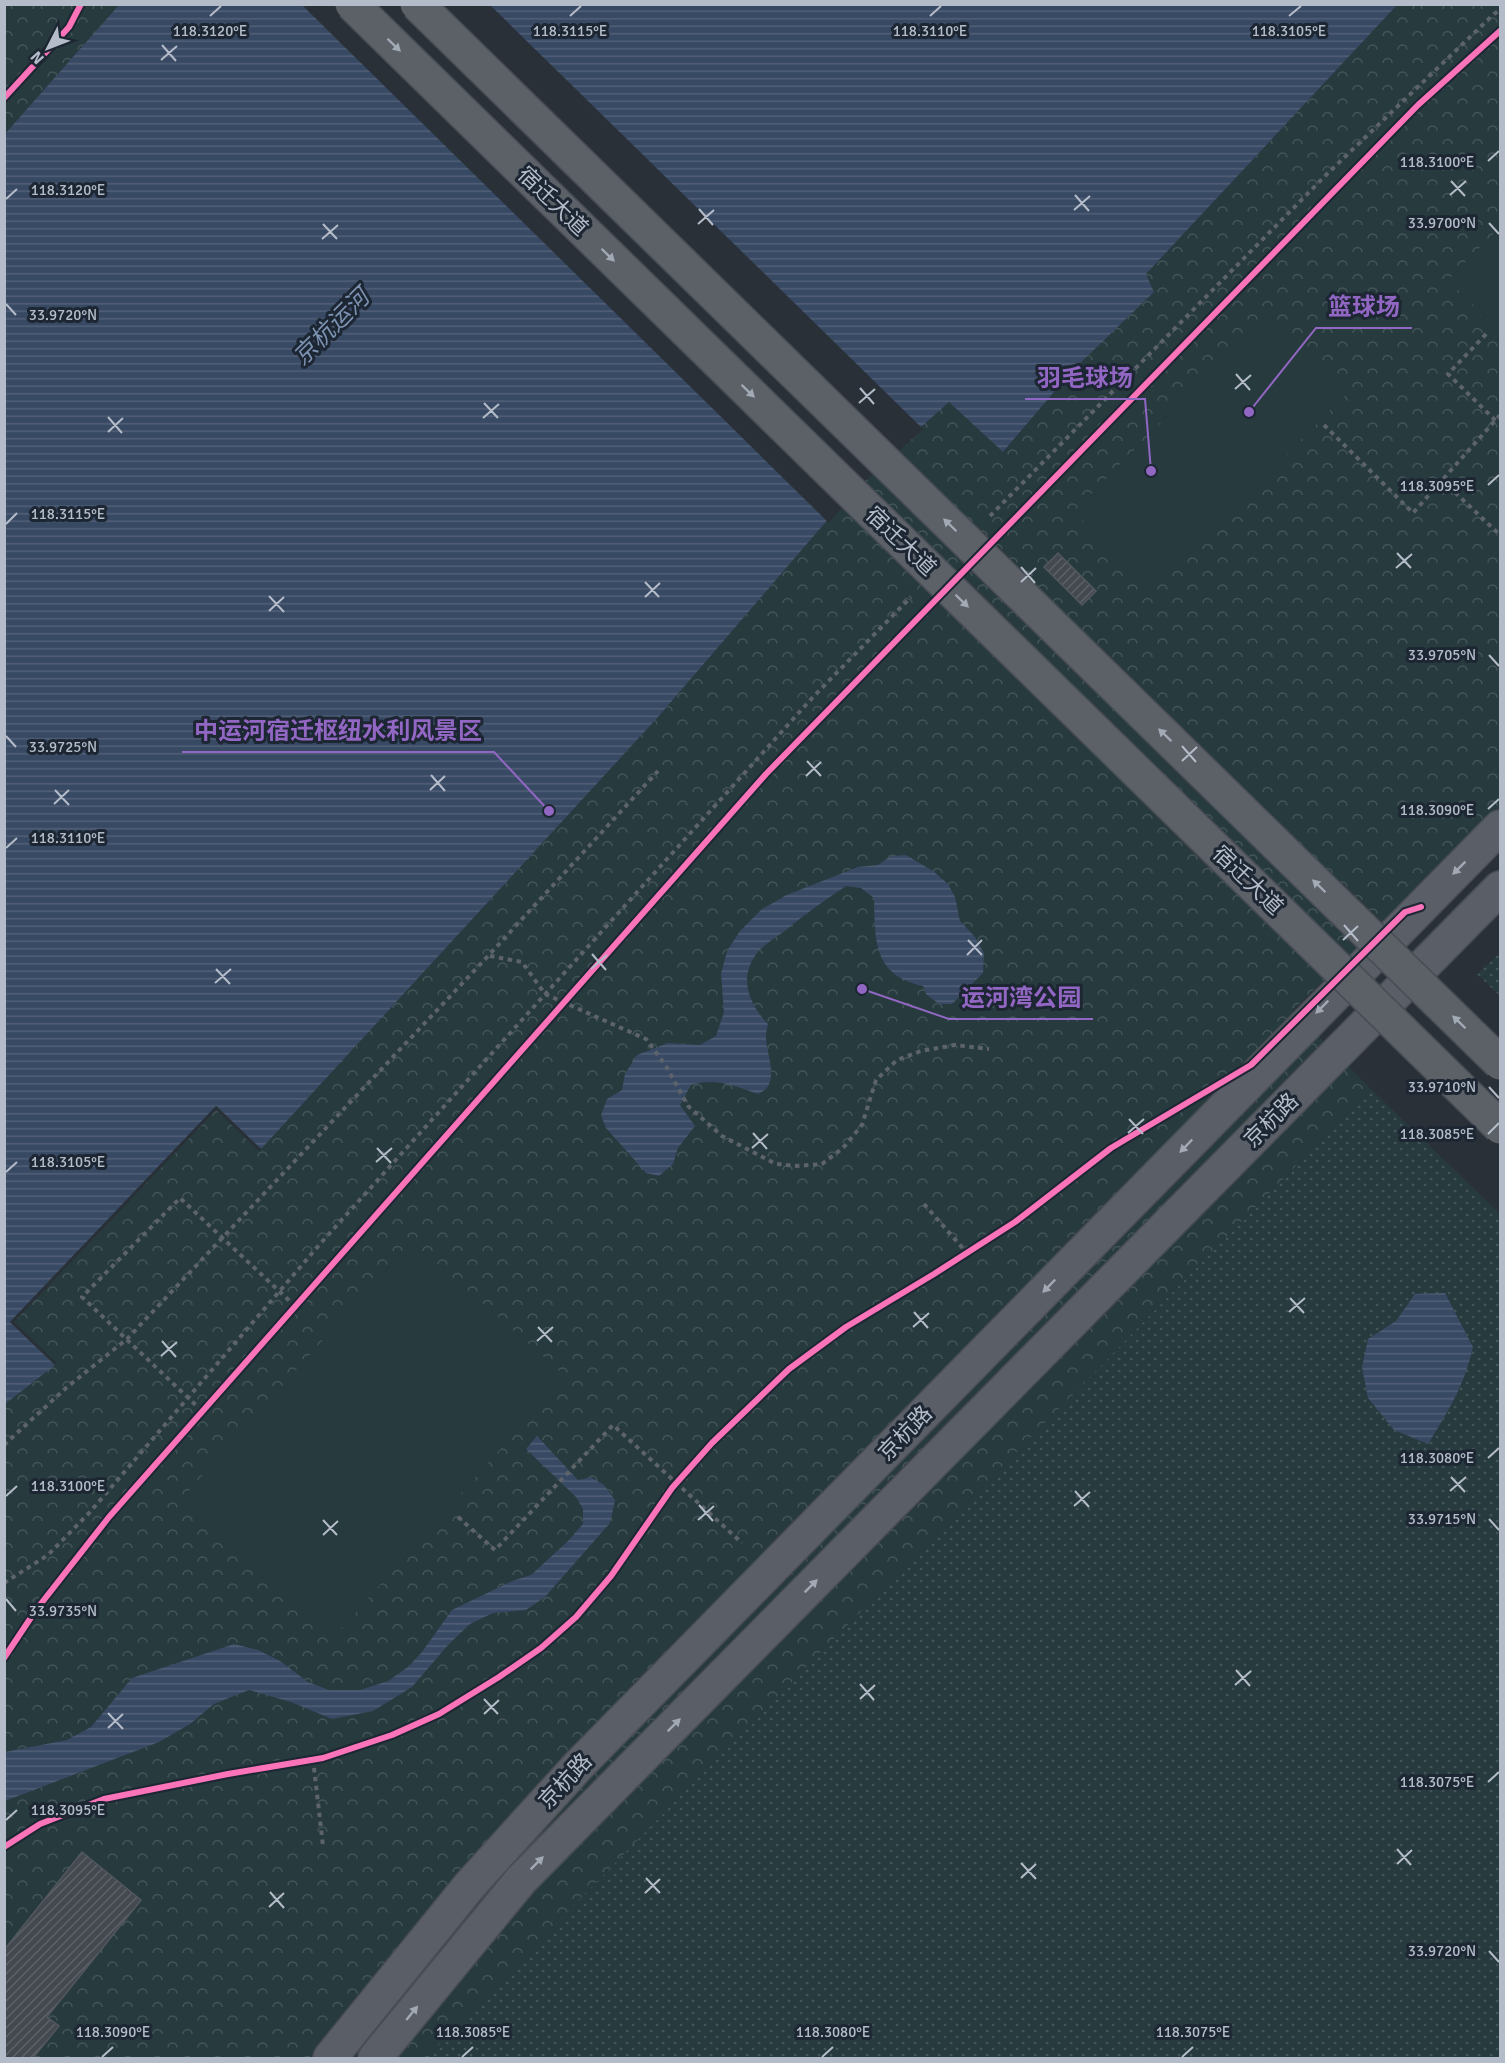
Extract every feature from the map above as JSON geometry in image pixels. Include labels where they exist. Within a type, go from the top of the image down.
[{"type":"main road","name":"宿迁大道","points":[[352,4],[1500,1127]]},
{"type":"main road","name":"宿迁大道","points":[[417,4],[1500,1063]]},
{"type":"street","name":"京杭路","points":[[330,2058],[470,1885],[578,1766],[1500,827]]},
{"type":"street","name":"京杭路","points":[[375,2058],[521,1880],[1500,888]]},
{"type":"path","points":[[987,520],[1327,174],[1500,9]]},
{"type":"path","points":[[1486,334],[1448,374],[1496,421]]},
{"type":"path","points":[[1324,425],[1413,513],[1500,415]]},
{"type":"path","points":[[1442,480],[1500,535]]},
{"type":"path","points":[[4,1583],[48,1555],[82,1521],[320,1244],[813,697],[912,596]]},
{"type":"path","points":[[4,1445],[66,1388],[127,1339],[489,955],[658,771]]},
{"type":"path","points":[[489,955],[522,962],[545,994],[646,1039],[666,1066],[688,1106],[722,1136],[776,1164],[797,1166],[822,1164],[843,1148],[862,1125],[876,1080],[897,1060],[921,1051],[955,1045],[989,1049]]},
{"type":"path","points":[[556,1011],[572,994]]},
{"type":"path","points":[[202,1411],[82,1297],[180,1198],[295,1306]]},
{"type":"path","points":[[924,1204],[967,1253]]},
{"type":"path","points":[[958,1258],[976,1247]]},
{"type":"path","points":[[288,1315],[303,1298]]},
{"type":"path","points":[[195,1420],[210,1402]]},
{"type":"path","points":[[458,1516],[495,1550],[613,1425],[675,1486],[742,1543]]},
{"type":"path","points":[[675,1486],[684,1475]]},
{"type":"path","points":[[303,1761],[323,1758]]},
{"type":"path","points":[[313,1759],[323,1846]]},
{"type":"green space","points":[[5,5],[269,5],[861,481],[949,402],[1004,452],[1071,372],[1154,292],[1146,274],[1397,5],[1500,5],[1500,807],[1293,1010],[1371,1089],[447,2035],[428,2058],[5,2058]]},
{"type":"green space","points":[[1500,227],[1500,331],[1448,280]]},
{"type":"green space","points":[[1268,313],[1348,392],[1153,590],[1074,512]]},
{"type":"green space","points":[[1500,953],[1500,996],[1477,974]]},
{"type":"green space","points":[[1371,1089],[1500,1214],[1500,2058],[427,2058],[447,2035]]},
{"type":"green space","points":[[411,1241],[565,1376],[333,1638],[180,1501]]},
{"type":"water","name":"京杭运河","points":[[119,5],[1397,5],[1146,274],[1154,292],[1071,372],[1003,452],[949,402],[861,481],[658,717],[261,1149],[216,1106],[10,1322],[55,1365],[5,1404],[4,135]]},
{"type":"water","points":[[906,855],[933,871],[948,884],[955,897],[960,921],[975,937],[984,953],[983,973],[952,1004],[939,1004],[926,994],[923,986],[894,974],[886,965],[877,942],[874,898],[861,888],[846,886],[767,944],[751,962],[747,981],[748,990],[756,1008],[768,1024],[766,1038],[771,1077],[765,1090],[758,1094],[717,1082],[691,1085],[680,1105],[695,1126],[678,1148],[673,1164],[659,1176],[646,1173],[606,1128],[601,1115],[607,1099],[622,1090],[625,1074],[637,1055],[668,1043],[700,1045],[716,1036],[724,1012],[721,974],[727,951],[740,931],[762,909],[789,894],[858,867],[878,865],[891,856]]},
{"type":"water","points":[[1445,1293],[1473,1347],[1460,1386],[1428,1444],[1394,1430],[1368,1398],[1362,1367],[1368,1339],[1396,1321],[1415,1294]]},
{"type":"water","points":[[537,1436],[578,1480],[591,1477],[604,1485],[615,1500],[610,1523],[545,1597],[526,1610],[493,1613],[470,1624],[448,1645],[412,1687],[373,1711],[332,1719],[291,1702],[249,1690],[214,1704],[190,1724],[159,1742],[5,1801],[5,1752],[67,1740],[91,1727],[132,1678],[234,1644],[258,1650],[280,1661],[308,1682],[329,1690],[360,1690],[388,1681],[408,1667],[422,1652],[452,1610],[512,1581],[531,1575],[583,1524],[583,1509],[576,1497],[526,1449]]},
{"type":"pier","points":[[302,5],[490,5],[923,429],[863,483],[829,523]]},
{"type":"pier","points":[[216,1106],[261,1149],[259,1151],[216,1110],[14,1322],[57,1363],[55,1365],[10,1322]]},
{"type":"building","points":[[1058,553],[1096,591],[1082,605],[1044,567]]},
{"type":"building","points":[[82,1852],[141,1900],[47,2017],[59,2026],[33,2058],[4,2058],[4,1950]]},
{"type":"cycle path","points":[[4,98],[69,27],[81,4]]},
{"type":"cycle path","points":[[4,1658],[36,1610],[109,1517],[766,774],[1418,105],[1500,31]]},
{"type":"cycle path","points":[[4,1847],[40,1824],[104,1799],[323,1758],[392,1735],[439,1714],[499,1677],[541,1648],[576,1617],[611,1576],[672,1488],[712,1443],[789,1369],[846,1327],[1015,1222],[1111,1148],[1251,1065],[1405,912],[1421,907]]},
{"type":"place","name":"篮球场","points":[[1249,412]]},
{"type":"place","name":"羽毛球场","points":[[1151,471]]},
{"type":"place","name":"中运河宿迁枢纽水利风景区","points":[[549,811]]},
{"type":"place","name":"运河湾公园","points":[[862,989]]}]
